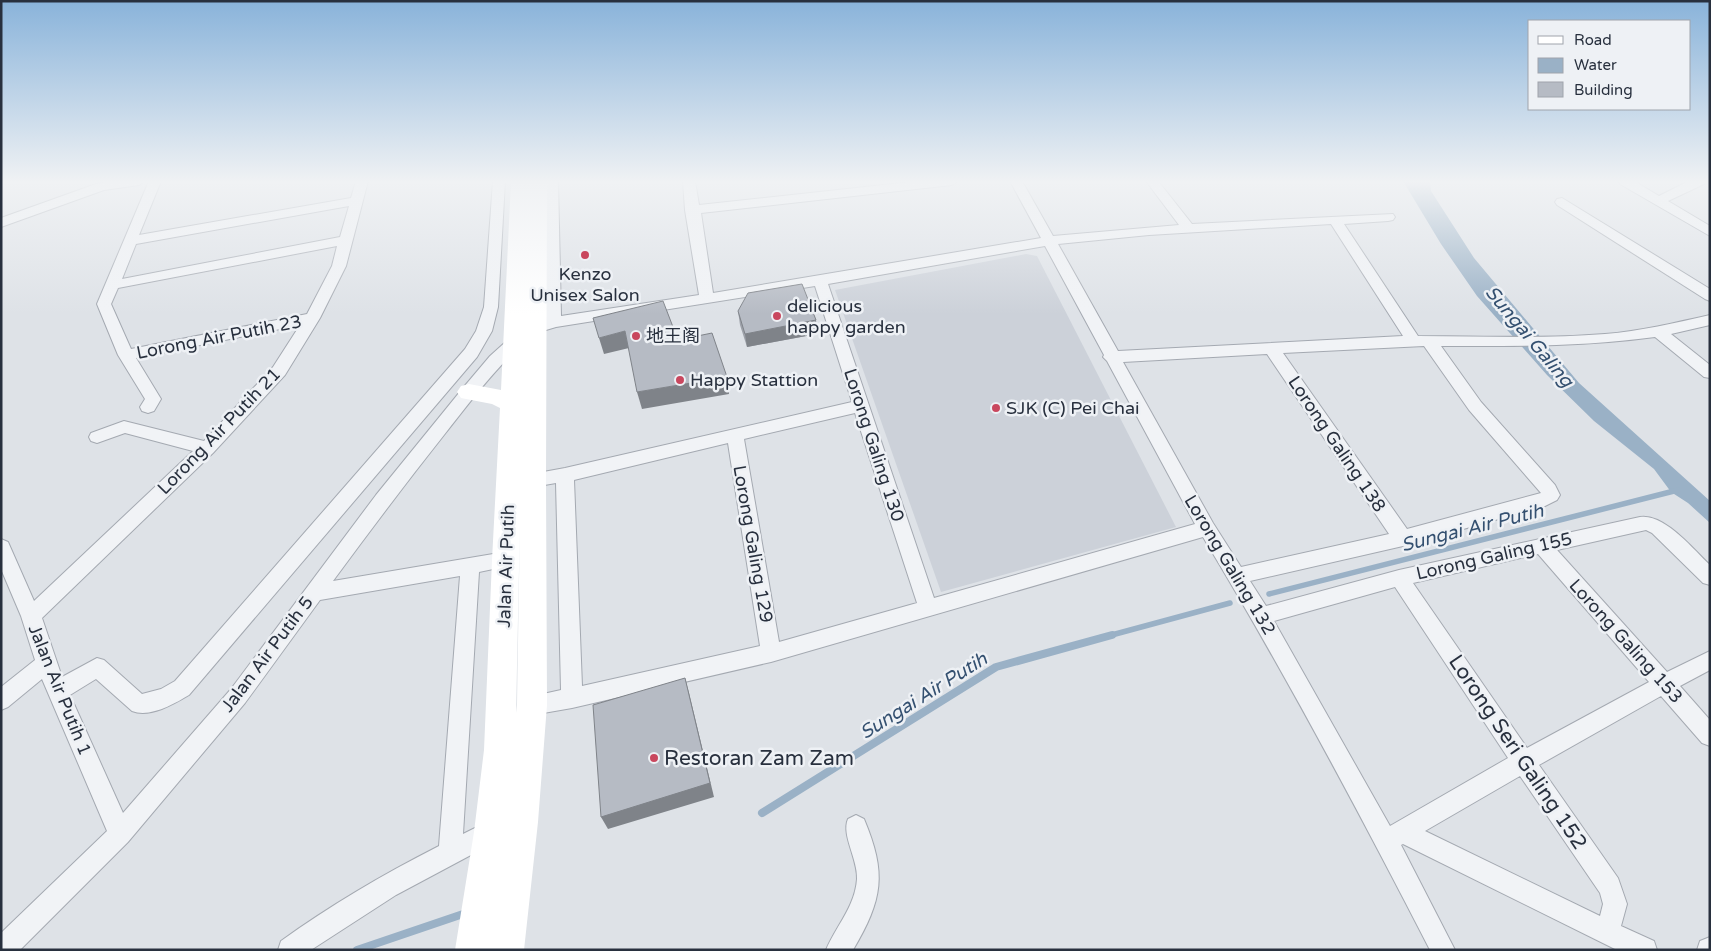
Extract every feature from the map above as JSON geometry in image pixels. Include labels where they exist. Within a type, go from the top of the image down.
[{"type":"street","points":[[137,225],[104,304],[126,355],[153,399],[148,407]]},
{"type":"street","points":[[130,241],[218,225]]},
{"type":"street","name":"Lorong Air Putih 21","points":[[31,616],[207,448],[279,371],[332,284],[350,225]]},
{"type":"street","points":[[58,691],[97,666],[138,704],[165,698],[182,688],[471,353],[484,331],[491,307],[497,225]]},
{"type":"street","points":[[497,229],[513,225]]},
{"type":"street","name":"Jalan Air Putih","points":[[472,950],[491,832],[500,750],[505,560],[512,404],[535,330],[519,225]]},
{"type":"street","name":"Jalan Air Putih","points":[[506,950],[522,822],[532,705],[537,225]]},
{"type":"street","points":[[547,225],[535,330],[707,298],[820,281],[1049,241],[1116,233],[1243,225]]},
{"type":"street","points":[[695,225],[707,298]]},
{"type":"street","name":"Lorong Galing 132","points":[[1040,225],[1207,528],[1394,836],[1442,950]]},
{"type":"street","points":[[1237,576],[1402,539],[1483,518],[1546,499],[1551,495],[1549,490],[1475,406],[1421,340],[1339,225]]},
{"type":"street","points":[[1599,225],[1710,296]]},
{"type":"street","points":[[1699,225],[1710,232]]},
{"type":"street","points":[[112,285],[347,240]]},
{"type":"street","name":"Lorong Galing 130","points":[[820,281],[928,608]]},
{"type":"street","name":"Lorong Air Putih 23","points":[[126,355],[312,318]]},
{"type":"street","points":[[1112,357],[1421,340],[1495,339],[1562,341],[1605,339],[1658,332],[1710,320]]},
{"type":"street","name":"Jalan Air Putih 5","points":[[2,950],[120,834],[238,696],[382,500],[469,392],[496,360],[535,330]]},
{"type":"street","points":[[1658,332],[1710,373]]},
{"type":"street","name":"Lorong Galing 138","points":[[1272,349],[1402,539]]},
{"type":"street","points":[[469,392],[497,397],[512,404]]},
{"type":"street","points":[[533,480],[565,475],[861,406]]},
{"type":"street","points":[[98,437],[124,427],[207,448]]},
{"type":"street","name":"Lorong Galing 129","points":[[735,435],[771,653]]},
{"type":"street","points":[[565,475],[572,698]]},
{"type":"street","points":[[350,493],[382,500]]},
{"type":"street","name":"Lorong Galing 155","points":[[1261,616],[1399,578],[1647,524],[1658,528],[1710,577]]},
{"type":"street","points":[[532,705],[572,698],[771,653],[1207,528]]},
{"type":"street","name":"Lorong Galing 153","points":[[1542,546],[1710,736]]},
{"type":"street","name":"Jalan Air Putih 1","points":[[1,547],[31,616],[46,663],[120,834]]},
{"type":"street","points":[[313,593],[505,560]]},
{"type":"street","points":[[450,853],[470,566]]},
{"type":"street","name":"Lorong Seri Galing 152","points":[[1399,578],[1610,886],[1616,902],[1615,912],[1605,930]]},
{"type":"street","points":[[1394,836],[1523,761],[1664,683],[1710,660]]},
{"type":"street","points":[[1,700],[46,663]]},
{"type":"street","points":[[838,950],[850,931],[867,893],[868,869],[856,827]]},
{"type":"street","points":[[290,950],[326,923],[491,832]]},
{"type":"street","points":[[1394,836],[1500,881],[1645,950]]},
{"type":"shaded area","name":"SJK (C) Pei Chai","points":[[1026,254],[1037,256],[1176,527],[941,592],[835,290]]},
{"type":"water","name":"Sungai Galing","points":[[1430,225],[1453,225],[1474,258],[1579,383],[1710,501],[1710,523],[1688,503],[1671,492],[1654,469],[1594,421],[1547,375],[1477,296]]},
{"type":"building","name":"delicious happy garden","points":[[802,284],[816,320],[745,334],[738,311],[748,293]]},
{"type":"building","points":[[663,301],[678,340],[712,333],[727,377],[637,392],[625,331],[599,338],[593,318]]},
{"type":"building","name":"Restoran Zam Zam","points":[[685,678],[710,783],[601,817],[593,705]]},
{"type":"waterway","name":"Sungai Air Putih","points":[[1269,594],[1678,490]]},
{"type":"waterway","name":"Sungai Air Putih","points":[[1108,636],[1230,603]]},
{"type":"waterway","name":"Sungai Air Putih","points":[[762,813],[996,667],[1112,635]]},
{"type":"waterway","name":"Sungai Air Putih","points":[[357,950],[466,913]]},
{"type":"place","name":"Kenzo Unisex Salon","points":[[585,255]]},
{"type":"place","name":"delicious happy garden","points":[[777,316]]},
{"type":"place","name":"地王阁","points":[[636,336]]},
{"type":"place","name":"Happy Stattion","points":[[680,380]]},
{"type":"place","name":"SJK (C) Pei Chai","points":[[996,408]]},
{"type":"place","name":"Restoran Zam Zam","points":[[654,758]]}]
